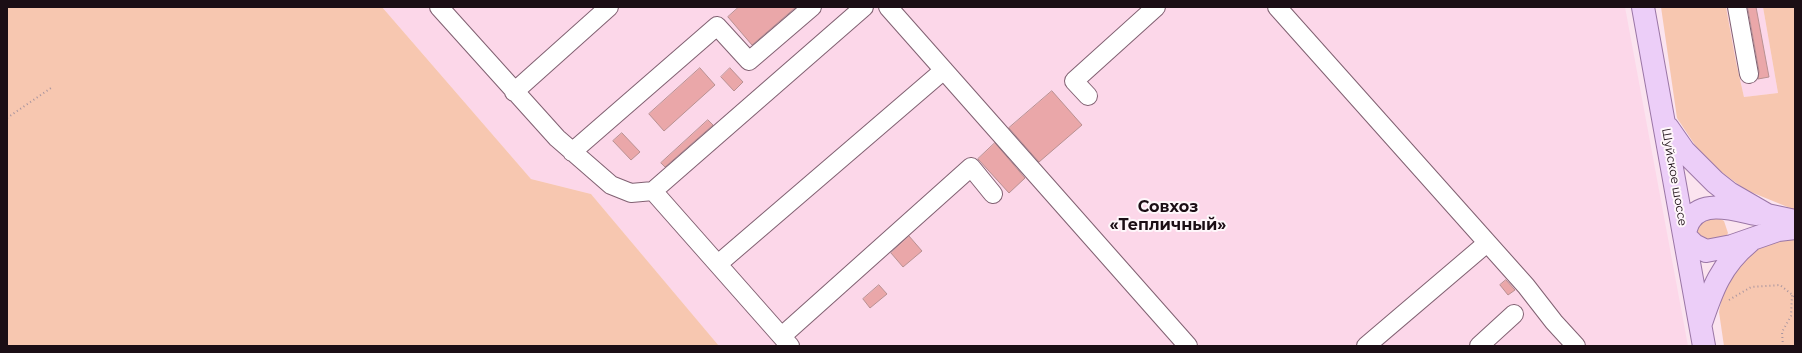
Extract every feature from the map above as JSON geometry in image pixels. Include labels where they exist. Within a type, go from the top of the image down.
[{"type":"main road","name":"Шуйское шоссе","points":[[1643,7],[1704,346]]},
{"type":"main road","points":[[1664,122],[1684,151],[1706,174],[1729,193],[1766,215]]},
{"type":"main road","points":[[1795,221],[1712,207],[1699,210],[1690,219],[1684,235],[1694,245],[1706,251],[1732,246],[1778,230],[1795,228]]},
{"type":"main road","points":[[1701,324],[1718,276],[1738,251],[1752,240]]},
{"type":"lane","points":[[439,7],[557,138],[611,185],[631,193],[653,191],[864,7]]},
{"type":"lane","points":[[514,92],[609,7]]},
{"type":"lane","points":[[572,152],[717,26],[749,61],[812,7]]},
{"type":"lane","points":[[888,7],[1188,346]]},
{"type":"lane","points":[[1088,96],[1074,81],[1156,7]]},
{"type":"lane","points":[[1277,7],[1487,243],[1576,346]]},
{"type":"lane","points":[[1737,7],[1749,74]]},
{"type":"lane","points":[[718,264],[944,70]]},
{"type":"lane","points":[[653,191],[786,341],[971,167],[994,194]]},
{"type":"lane","points":[[1366,346],[1487,243]]},
{"type":"lane","points":[[1479,346],[1514,314]]},
{"type":"path","points":[[7,118],[51,88]]},
{"type":"path","points":[[1724,304],[1730,298],[1751,287],[1780,284],[1795,297]]},
{"type":"path","points":[[1783,346],[1782,332],[1791,316],[1792,295]]},
{"type":"shaded area","points":[[7,7],[382,7],[531,179],[591,194],[719,346],[7,346]]},
{"type":"shaded area","points":[[382,7],[1625,7],[1688,346],[719,346],[591,194],[531,179]]},
{"type":"shaded area","points":[[1661,7],[1726,7],[1744,97],[1778,93],[1763,7],[1795,7],[1795,210],[1746,190],[1705,160],[1677,118]]},
{"type":"shaded area","points":[[1726,7],[1763,7],[1778,93],[1744,97]]},
{"type":"shaded area","points":[[1714,215],[1724,221],[1728,233],[1722,243],[1699,240],[1696,228],[1702,218]]},
{"type":"shaded area","points":[[1795,236],[1795,346],[1724,346],[1719,312],[1724,285],[1745,252]]},
{"type":"building","points":[[739,7],[796,7],[752,45],[728,17]]},
{"type":"building","points":[[1748,7],[1756,7],[1769,77],[1758,79],[1759,72]]},
{"type":"building","points":[[700,68],[715,85],[664,131],[649,114]]},
{"type":"building","points":[[730,68],[743,82],[734,91],[721,77]]},
{"type":"building","points":[[1052,91],[1082,125],[1039,162],[1009,128]]},
{"type":"building","points":[[708,120],[713,125],[665,167],[661,163]]},
{"type":"building","points":[[622,133],[640,152],[631,160],[613,141]]},
{"type":"building","points":[[995,143],[1025,178],[1009,193],[978,159]]},
{"type":"building","points":[[909,236],[922,251],[903,267],[891,253]]},
{"type":"building","points":[[1506,280],[1515,290],[1508,295],[1500,285]]},
{"type":"building","points":[[879,285],[887,294],[870,308],[863,299]]},
{"type":"district","name":"Совхоз «Тепличный»","points":[[1168,216]]}]
